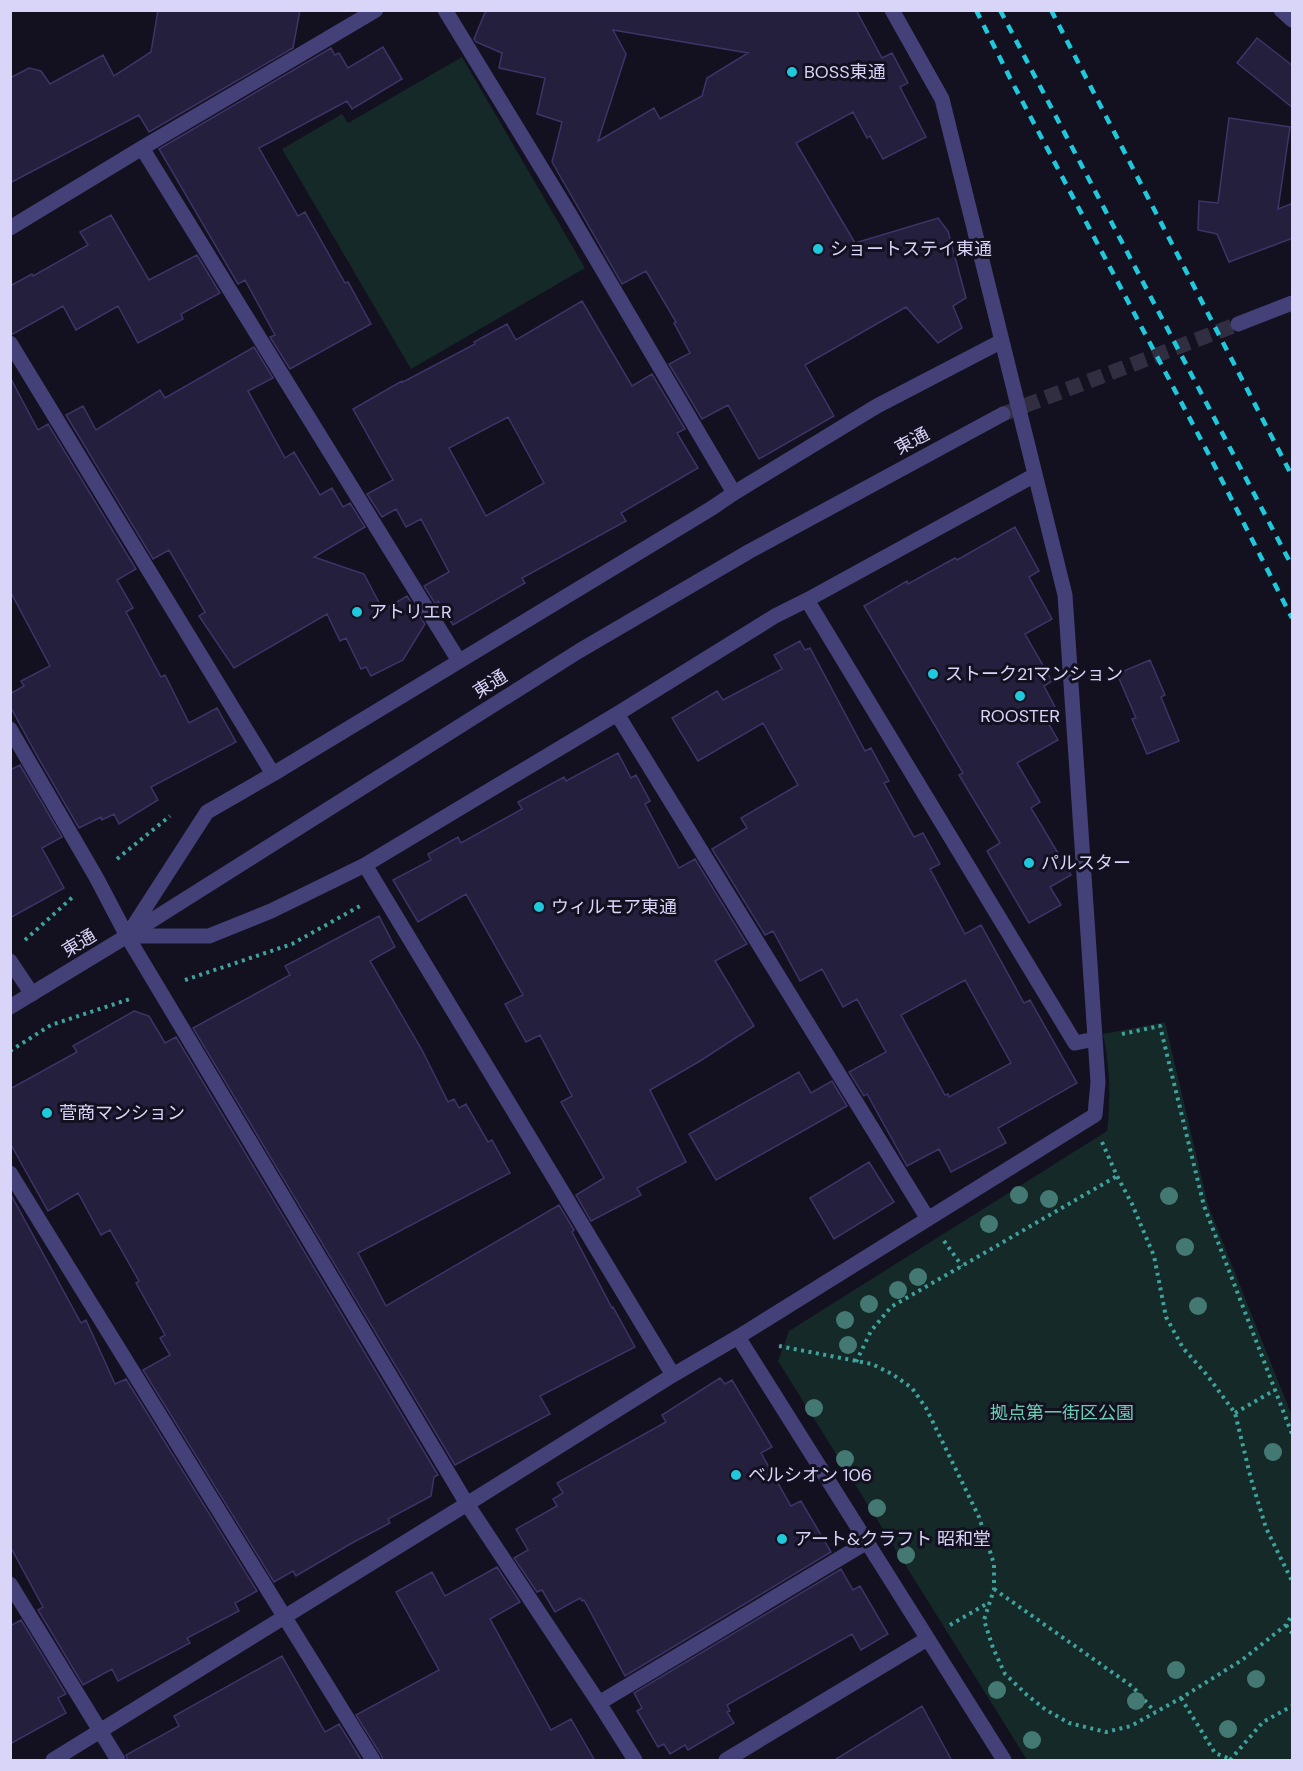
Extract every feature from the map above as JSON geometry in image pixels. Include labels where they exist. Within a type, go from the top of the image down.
[{"type":"street","points":[[10,228],[376,10]]},
{"type":"street","points":[[445,10],[569,213],[734,493]]},
{"type":"street","points":[[53,1761],[1095,1115],[1098,1082],[1065,595],[942,99],[892,10]]},
{"type":"street","points":[[1281,10],[1293,20]]},
{"type":"street","points":[[142,148],[459,661]]},
{"type":"street","points":[[1238,324],[1293,303]]},
{"type":"street","points":[[127,936],[207,812],[877,406],[1002,341]]},
{"type":"street","points":[[10,343],[273,774]]},
{"type":"street","name":"東通","points":[[10,1007],[127,936],[579,651],[750,551],[1003,414]]},
{"type":"street","points":[[127,936],[209,936],[271,911],[365,865],[776,616],[1035,475]]},
{"type":"street","points":[[807,600],[1075,1043],[1095,1039]]},
{"type":"street","points":[[617,714],[928,1219]]},
{"type":"street","points":[[10,729],[96,877],[127,936],[467,1504],[635,1761]]},
{"type":"street","points":[[365,865],[673,1375]]},
{"type":"street","points":[[10,961],[32,994]]},
{"type":"street","points":[[10,1173],[373,1761]]},
{"type":"street","points":[[738,1337],[1004,1761]]},
{"type":"street","points":[[599,1703],[867,1542]]},
{"type":"street","points":[[10,1584],[118,1761]]},
{"type":"street","points":[[726,1761],[927,1638]]},
{"type":"path","points":[[1095,1039],[1160,1026],[1204,1206],[1293,1434]]},
{"type":"path","points":[[1095,1115],[1103,1147],[1132,1204],[1154,1256],[1166,1317],[1183,1348],[1207,1375],[1235,1413],[1266,1528],[1293,1581]]},
{"type":"path","points":[[856,1362],[871,1331],[891,1307],[1117,1176]]},
{"type":"path","points":[[738,1337],[872,1364],[912,1388],[926,1408],[979,1517],[994,1564],[994,1588],[984,1620],[1005,1674],[1046,1710],[1069,1723],[1106,1732],[1131,1726],[1242,1660],[1286,1625],[1293,1615]]},
{"type":"path","points":[[1235,1413],[1275,1390]]},
{"type":"path","points":[[994,1588],[1133,1687],[1155,1712]]},
{"type":"path","points":[[927,1638],[989,1603]]},
{"type":"path","points":[[1286,1625],[1293,1632]]},
{"type":"path","points":[[1181,1698],[1215,1753],[1230,1760],[1263,1722],[1293,1706]]},
{"type":"green space","points":[[462,57],[585,268],[411,369],[282,149],[342,114],[348,123]]},
{"type":"green space","name":"拠点第一街区公園","points":[[1165,1022],[1208,1205],[1292,1416],[1292,1760],[1027,1760],[778,1361],[789,1331],[1107,1131],[1109,1082],[1103,1034]]},
{"type":"building","points":[[158,10],[300,10],[293,48],[149,132],[139,115],[10,183],[10,78],[29,68],[41,71],[50,84],[103,55],[114,76],[151,52]]},
{"type":"building","points":[[486,10],[856,10],[882,58],[892,53],[908,83],[900,87],[926,137],[883,159],[870,136],[867,138],[853,112],[796,143],[855,243],[938,218],[948,231],[966,298],[953,306],[962,328],[938,343],[906,307],[805,365],[834,416],[759,459],[728,405],[702,419],[669,364],[690,353],[674,323],[676,322],[646,271],[622,284],[552,162],[562,122],[537,114],[545,78],[499,68],[502,53],[474,39]],"holes":[[[613,30],[748,53],[707,78],[702,96],[660,119],[654,108],[598,141],[626,54]]]},
{"type":"building","points":[[1257,38],[1293,66],[1293,108],[1237,63]]},
{"type":"building","points":[[383,47],[402,79],[352,109],[347,101],[259,148],[298,216],[305,212],[371,324],[290,369],[270,337],[275,335],[245,280],[238,284],[159,149],[331,48],[335,55],[339,53],[348,68]]},
{"type":"building","points":[[1229,118],[1290,127],[1278,209],[1293,203],[1293,238],[1229,262],[1217,234],[1198,230],[1199,201],[1218,203]]},
{"type":"building","points":[[111,215],[149,280],[197,255],[220,293],[181,314],[183,319],[138,343],[118,306],[76,330],[63,306],[13,334],[10,333],[10,286],[32,274],[33,276],[88,245],[80,232]]},
{"type":"building","points":[[582,301],[632,386],[652,374],[685,429],[677,433],[698,468],[621,513],[626,521],[522,578],[525,583],[453,625],[438,601],[436,605],[424,586],[449,572],[421,519],[406,527],[396,509],[382,517],[367,494],[393,480],[353,409],[475,344],[474,342],[507,324],[516,340]],"holes":[[[508,417],[544,483],[486,516],[449,448]]]},
{"type":"building","points":[[254,347],[273,378],[248,391],[285,458],[294,452],[320,495],[332,488],[343,507],[350,503],[365,527],[314,557],[364,574],[383,610],[407,596],[425,624],[403,660],[371,676],[366,667],[361,669],[346,638],[340,641],[327,614],[234,668],[199,616],[205,612],[169,550],[153,559],[66,415],[83,406],[96,430],[160,390],[165,398]]},
{"type":"building","points":[[10,377],[38,430],[48,424],[136,569],[117,580],[133,608],[126,612],[161,677],[165,675],[189,723],[217,708],[236,742],[151,787],[158,800],[119,824],[114,814],[102,820],[101,817],[79,828],[10,706],[10,694],[24,686],[21,681],[50,666],[10,591]]},
{"type":"building","points":[[1015,527],[1039,571],[1029,577],[1052,619],[1025,634],[1052,681],[1044,686],[1055,707],[1043,714],[1058,740],[1017,763],[1040,802],[1031,808],[1071,875],[1050,887],[1061,905],[1029,923],[987,851],[1000,843],[959,775],[963,773],[864,606],[907,581],[908,584],[955,558],[957,560]]},
{"type":"building","points":[[800,641],[805,650],[810,648],[865,751],[871,748],[889,781],[884,783],[914,837],[923,833],[940,864],[930,869],[965,934],[981,925],[1024,1003],[1030,1000],[1077,1083],[998,1128],[1006,1143],[951,1172],[939,1149],[907,1166],[867,1094],[864,1096],[849,1072],[886,1052],[857,999],[843,1007],[822,969],[800,981],[773,931],[765,935],[712,849],[747,828],[741,818],[798,785],[763,723],[698,761],[672,718],[717,691],[723,700],[782,669],[774,655]],"holes":[[[965,980],[1011,1063],[949,1097],[948,1094],[945,1095],[901,1015]]]},
{"type":"building","points":[[1150,660],[1165,695],[1161,697],[1179,741],[1147,754],[1132,719],[1136,718],[1117,674]]},
{"type":"building","points":[[618,753],[631,778],[636,775],[650,801],[645,804],[679,868],[695,859],[747,944],[715,961],[754,1026],[650,1090],[686,1162],[637,1188],[641,1195],[591,1221],[576,1195],[604,1178],[561,1102],[572,1096],[540,1035],[526,1042],[505,1004],[523,995],[466,894],[418,922],[393,880],[431,860],[428,854],[458,837],[461,843],[522,809],[518,802],[564,777],[566,781]]},
{"type":"building","points":[[20,765],[62,837],[42,848],[64,888],[10,918],[10,770]]},
{"type":"building","points":[[379,916],[395,947],[370,961],[422,1050],[448,1102],[454,1099],[459,1108],[466,1104],[488,1142],[492,1140],[510,1173],[358,1253],[386,1306],[559,1205],[574,1230],[572,1232],[612,1308],[635,1347],[540,1396],[550,1414],[455,1465],[193,1028],[290,975],[285,966]]},
{"type":"building","points":[[134,1011],[149,1016],[165,1043],[176,1037],[438,1475],[434,1477],[431,1496],[388,1519],[390,1523],[296,1576],[293,1571],[274,1582],[143,1370],[170,1355],[160,1338],[165,1335],[136,1283],[139,1281],[110,1230],[101,1235],[78,1193],[48,1211],[10,1143],[10,1089],[77,1052],[73,1046]]},
{"type":"building","points":[[799,1072],[811,1093],[832,1081],[847,1106],[716,1180],[689,1134]]},
{"type":"building","points":[[869,1162],[894,1202],[834,1239],[810,1198]]},
{"type":"building","points":[[10,1193],[81,1323],[86,1320],[115,1384],[126,1379],[257,1591],[235,1603],[239,1611],[187,1638],[190,1643],[118,1681],[112,1669],[83,1685],[38,1610],[43,1607],[10,1546]]},
{"type":"building","points":[[720,1378],[725,1384],[732,1380],[772,1447],[761,1453],[791,1506],[801,1501],[831,1552],[625,1676],[584,1600],[580,1598],[555,1612],[542,1590],[537,1592],[514,1558],[528,1550],[516,1529],[557,1506],[553,1499],[563,1493],[557,1483],[666,1422],[662,1415]]},
{"type":"building","points":[[497,1567],[520,1602],[490,1619],[551,1730],[571,1719],[595,1761],[383,1761],[356,1715],[439,1670],[396,1592],[432,1572],[445,1596]]},
{"type":"building","points":[[841,1569],[853,1590],[860,1586],[888,1634],[861,1650],[852,1634],[727,1705],[730,1711],[727,1712],[734,1723],[688,1750],[685,1745],[670,1754],[664,1744],[658,1747],[637,1711],[642,1708],[634,1693]]},
{"type":"building","points":[[21,1620],[66,1694],[58,1698],[66,1713],[10,1744],[10,1626]]},
{"type":"building","points":[[282,1656],[325,1732],[339,1724],[362,1761],[128,1761],[126,1755],[179,1726],[174,1716]]},
{"type":"building","points":[[922,1706],[952,1761],[833,1761]]},
{"type":"tunnel","points":[[1003,414],[1238,324]]},
{"type":"railway","points":[[976,10],[1292,618]]},
{"type":"railway","points":[[1000,10],[1292,566]]},
{"type":"railway","points":[[1051,10],[1292,476]]},
{"type":"place","name":"BOSS東通","points":[[792,72]]},
{"type":"place","name":"ショートステイ東通","points":[[818,249]]},
{"type":"place","name":"アトリエR","points":[[357,612]]},
{"type":"place","name":"ストーク21マンション","points":[[933,674]]},
{"type":"place","name":"ROOSTER","points":[[1020,696]]},
{"type":"place","name":"パルスター","points":[[1029,863]]},
{"type":"place","name":"ウィルモア東通","points":[[539,907]]},
{"type":"place","name":"菅商マンション","points":[[47,1113]]},
{"type":"place","name":"ベルシオン 106","points":[[736,1475]]},
{"type":"place","name":"アート&クラフト 昭和堂","points":[[782,1539]]}]
